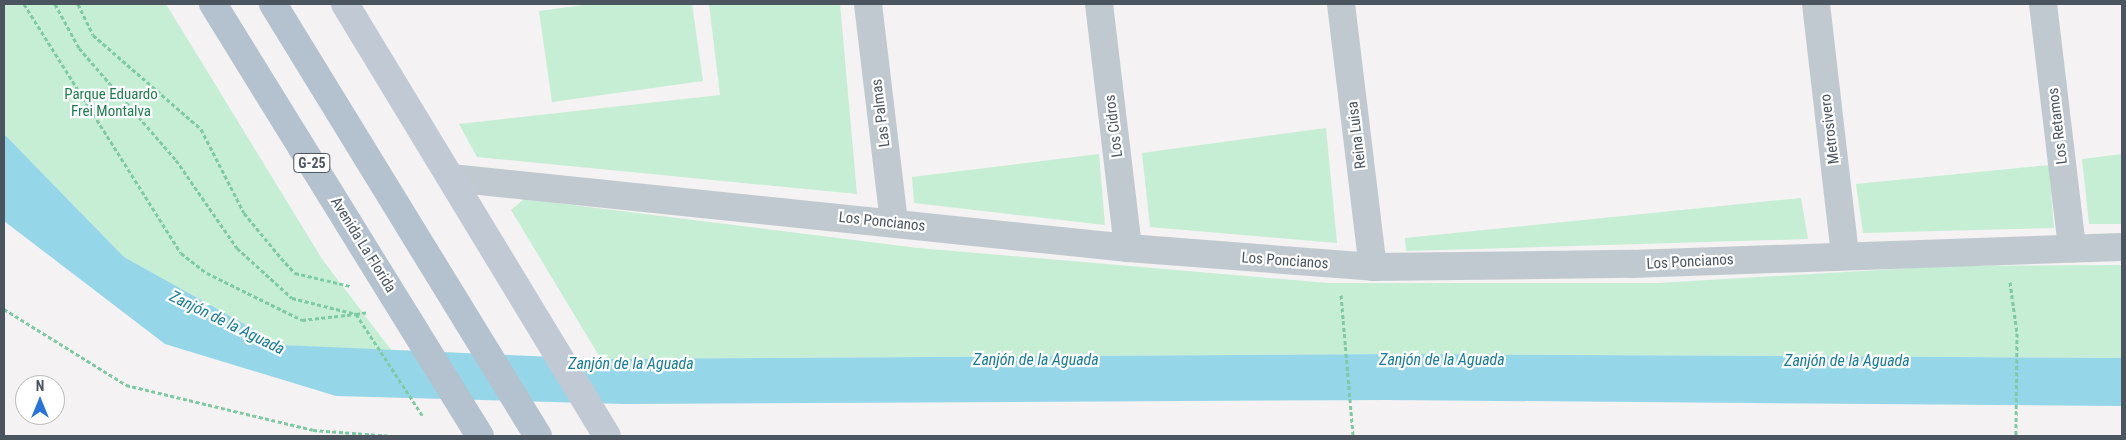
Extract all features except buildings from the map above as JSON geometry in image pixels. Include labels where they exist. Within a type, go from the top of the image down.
[{"type":"main road","name":"Avenida La Florida","points":[[213,4],[402,309],[471,427]]},
{"type":"main road","points":[[273,4],[532,426]]},
{"type":"street","points":[[345,4],[604,430]]},
{"type":"street","points":[[366,4],[371,47]]},
{"type":"street","name":"Las Palmas","points":[[868,4],[894,223]]},
{"type":"street","name":"Los Cidros","points":[[1099,4],[1128,248]]},
{"type":"street","name":"Reina Luisa","points":[[1341,4],[1373,267]]},
{"type":"street","name":"Metrosivero","points":[[1816,4],[1845,254]]},
{"type":"street","name":"Los Retamos","points":[[2043,4],[2072,248]]},
{"type":"street","name":"Los Poncianos","points":[[451,178],[1128,248],[1373,267],[1632,264],[1845,254],[2122,247]]},
{"type":"path","points":[[24,4],[181,253],[208,272],[302,320],[402,309]]},
{"type":"path","points":[[54,4],[79,48],[176,160],[237,248],[292,298],[356,314],[422,415]]},
{"type":"path","points":[[78,4],[93,35],[201,128],[244,213],[295,272],[402,309]]},
{"type":"path","points":[[2005,250],[2017,333],[2016,435]]},
{"type":"path","points":[[4,309],[126,384],[313,430],[393,436]]},
{"type":"path","points":[[1343,324],[1353,436]]},
{"type":"green space","name":"Parque Eduardo Frei Montalva","points":[[4,4],[166,4],[322,259],[392,351],[282,345],[124,257],[4,134]]},
{"type":"green space","points":[[591,4],[692,4],[703,81],[552,102],[539,11]]},
{"type":"green space","points":[[709,4],[840,4],[857,194],[477,157],[459,124],[720,95]]},
{"type":"green space","points":[[1326,128],[1337,243],[1150,227],[1142,153]]},
{"type":"green space","points":[[1099,154],[1105,225],[914,203],[912,177]]},
{"type":"green space","points":[[2122,154],[2122,224],[2089,224],[2082,159]]},
{"type":"green space","points":[[2049,165],[2054,228],[1863,233],[1856,184]]},
{"type":"green space","points":[[1801,198],[1808,239],[1406,251],[1405,238]]},
{"type":"green space","points":[[524,199],[918,248],[1328,283],[1658,283],[1946,266],[2122,265],[2122,358],[1399,354],[601,359],[511,210]]},
{"type":"water","name":"Zanjón de la Aguada","points":[[4,134],[124,257],[282,345],[601,359],[1399,354],[2122,358],[2122,406],[1387,400],[625,404],[336,396],[165,344],[4,221]]}]
